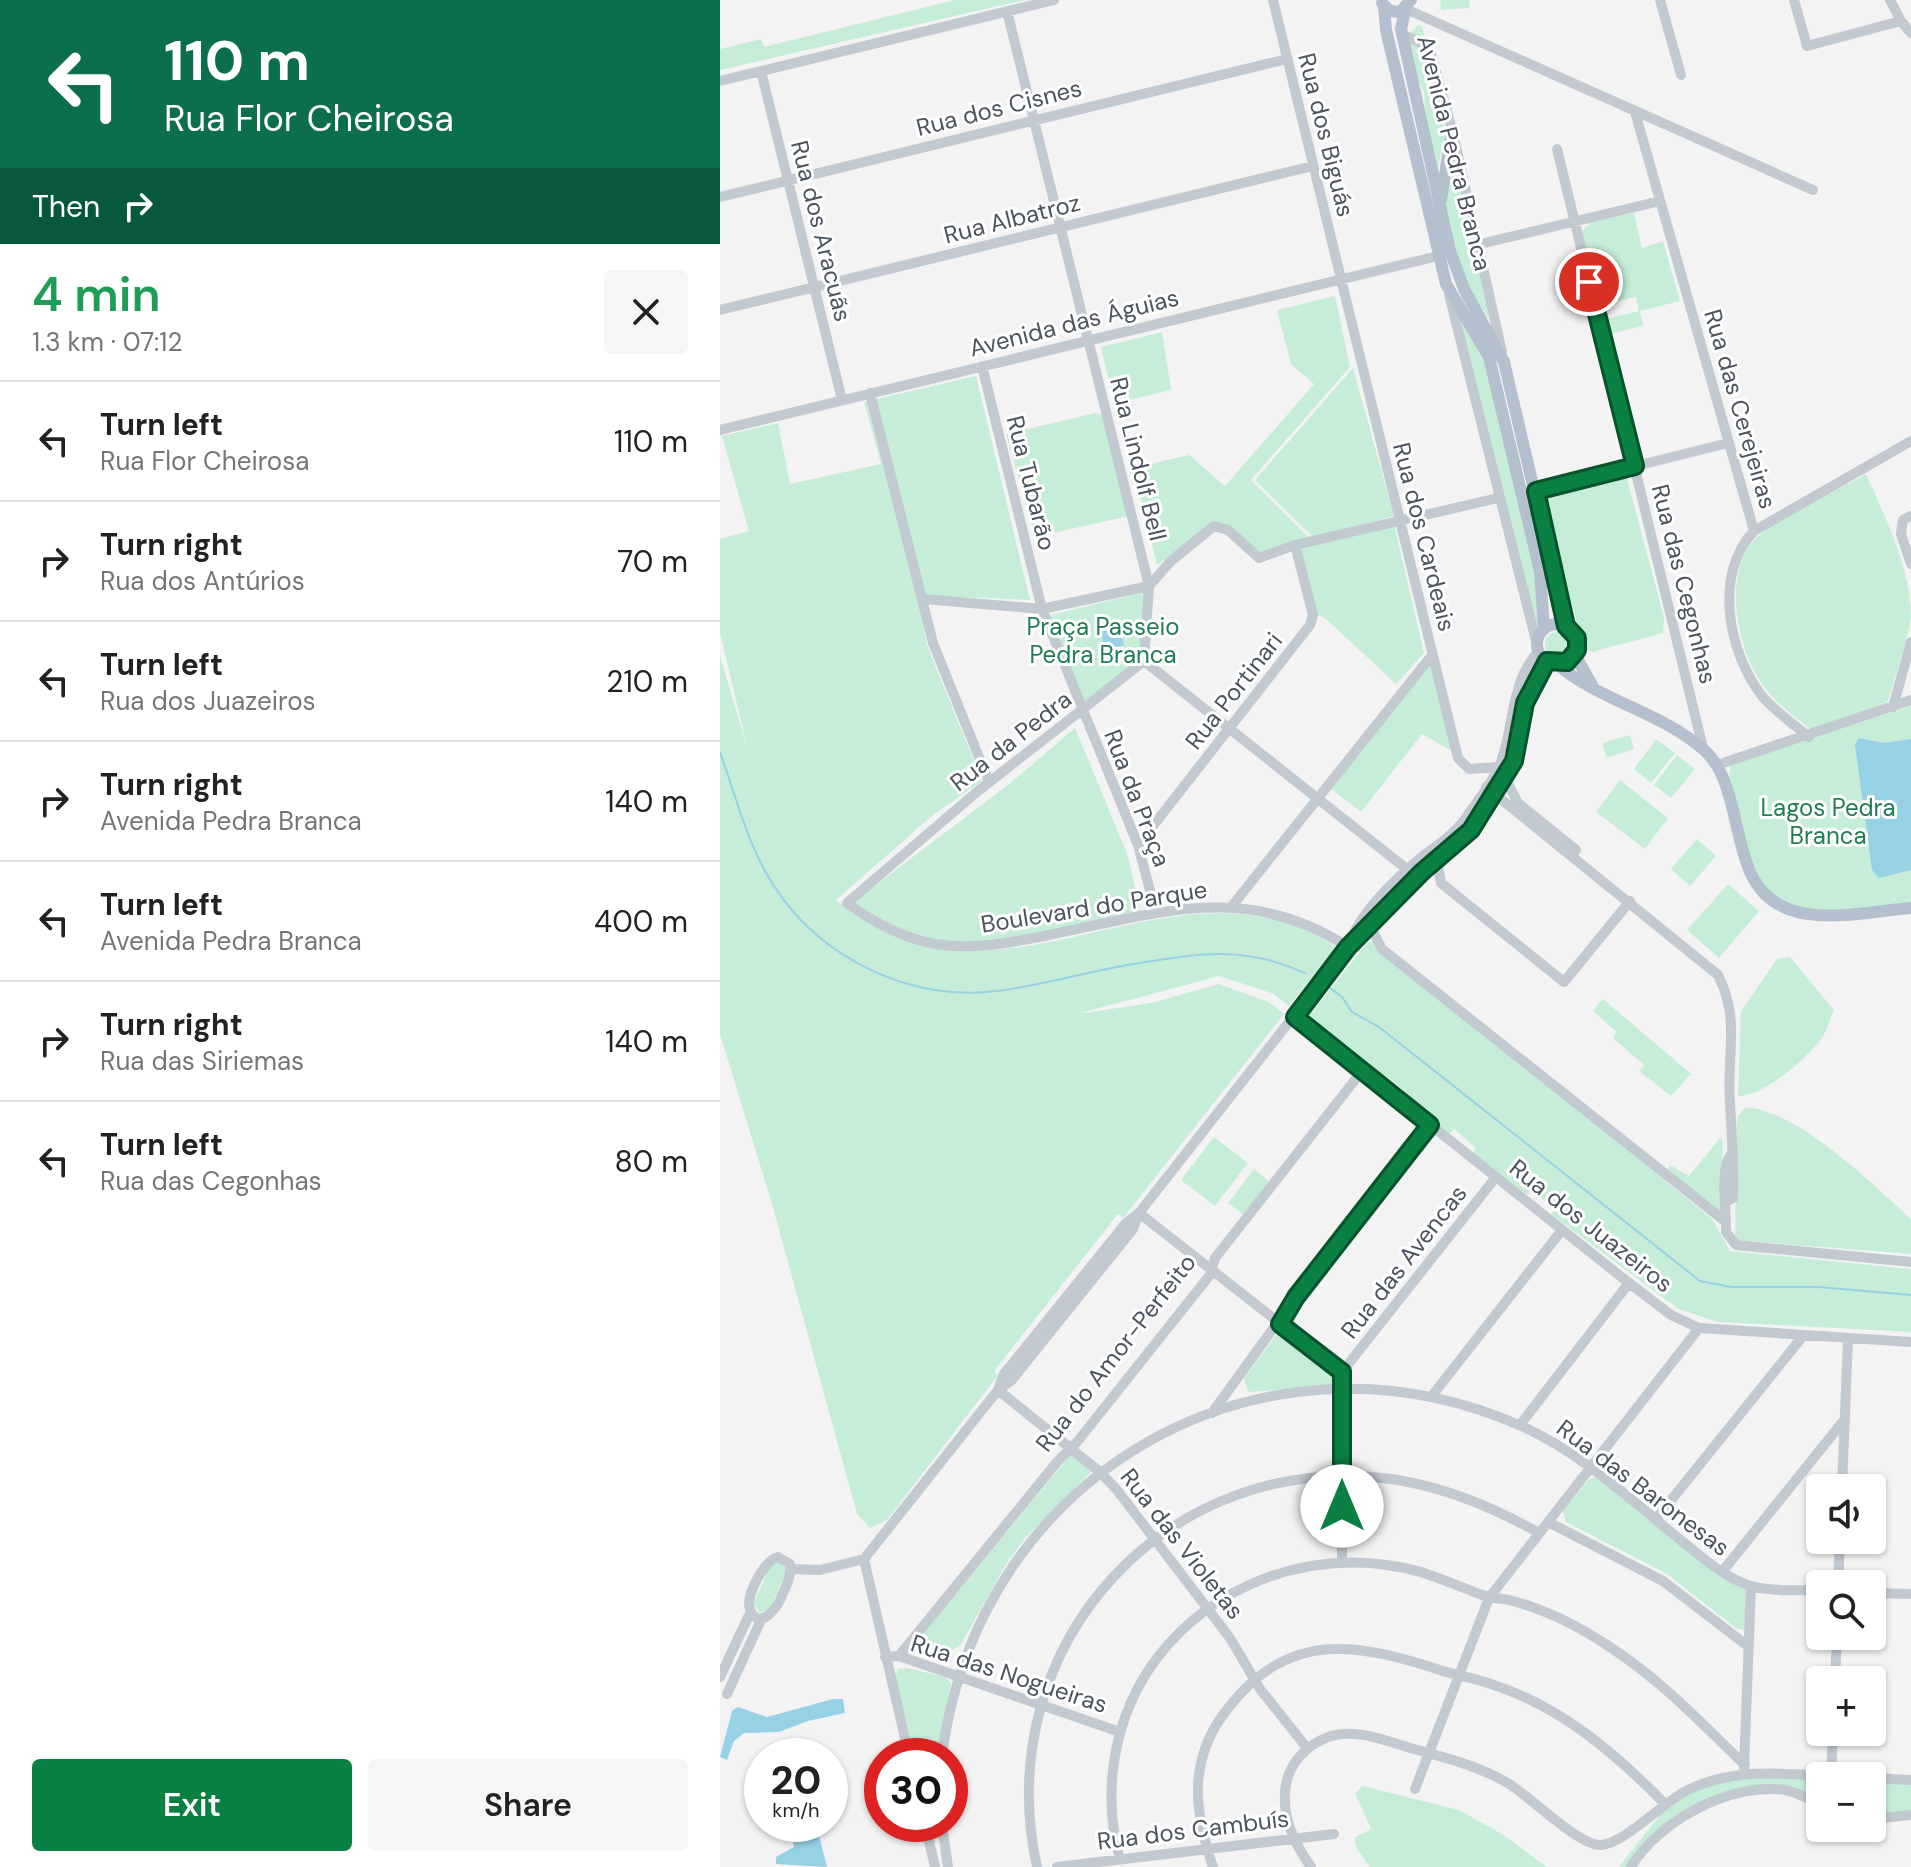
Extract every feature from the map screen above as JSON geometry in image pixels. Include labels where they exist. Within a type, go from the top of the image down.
[{"type":"main road","points":[[1380,3],[1390,11],[1407,6]]},
{"type":"main road","name":"Avenida Pedra Branca","points":[[1380,3],[1446,284],[1489,357],[1540,571],[1544,629]]},
{"type":"main road","name":"Avenida Pedra Branca","points":[[1407,6],[1402,35],[1456,269],[1504,362],[1566,626],[1577,638],[1575,655],[1592,685]]},
{"type":"main road","points":[[1440,208],[1452,129]]},
{"type":"main road","points":[[1545,656],[1544,629],[1555,624],[1566,626]]},
{"type":"main road","points":[[1545,656],[1575,655]]},
{"type":"main road","points":[[1545,656],[1703,748],[1717,765],[1725,782],[1750,872],[1766,896],[1779,907],[1810,916],[1911,908]]},
{"type":"street","points":[[720,81],[1054,0]]},
{"type":"street","name":"Rua dos Biguás","points":[[1273,0],[1340,280]]},
{"type":"street","points":[[1660,0],[1681,75]]},
{"type":"street","points":[[1794,0],[1807,46],[1901,21]]},
{"type":"street","points":[[1890,0],[1911,33]]},
{"type":"street","points":[[1407,6],[1635,112],[1813,190]]},
{"type":"street","name":"Rua Lindolf Bell","points":[[1007,11],[1149,586]]},
{"type":"street","points":[[1402,35],[1418,41],[1431,54],[1452,129],[1504,362]]},
{"type":"street","name":"Rua dos Cisnes","points":[[720,197],[1287,59]]},
{"type":"street","name":"Rua dos Aracuãs","points":[[761,71],[842,400]]},
{"type":"street","name":"Rua das Cerejeiras","points":[[1635,112],[1754,531],[1740,546],[1730,584],[1730,614],[1737,645],[1746,670],[1763,696],[1809,737]]},
{"type":"street","name":"Rua das Cegonhas","points":[[1557,149],[1703,748]]},
{"type":"street","name":"Rua Albatroz","points":[[720,310],[1313,166]]},
{"type":"street","points":[[1476,245],[1660,201]]},
{"type":"street","name":"Avenida das Águias","points":[[720,430],[1438,256]]},
{"type":"street","name":"Rua dos Cardeais","points":[[1340,280],[1460,763],[1469,769],[1498,767]]},
{"type":"street","name":"Avenida Pedra Branca","points":[[1446,284],[1498,498],[1545,656]]},
{"type":"street","name":"Rua Tubarão","points":[[982,366],[1042,609]]},
{"type":"street","points":[[870,393],[933,643],[989,782]]},
{"type":"street","points":[[1754,531],[1911,441]]},
{"type":"street","points":[[1536,491],[1728,443]]},
{"type":"street","points":[[923,599],[1042,609],[1149,586],[1179,553],[1214,526],[1228,530],[1259,558],[1295,545],[1498,498]]},
{"type":"street","points":[[1911,516],[1901,524],[1911,564]]},
{"type":"street","name":"Rua Portinari","points":[[1138,845],[1310,625],[1313,615],[1295,545]]},
{"type":"street","points":[[1149,586],[1144,661],[1408,870]]},
{"type":"street","name":"Rua da Praça","points":[[1042,609],[1138,845],[1156,913]]},
{"type":"street","points":[[1893,707],[1911,642]]},
{"type":"street","points":[[1232,906],[1432,655]]},
{"type":"street","points":[[1348,947],[1353,932],[1408,870],[1459,828],[1498,767],[1515,697],[1530,661],[1545,656]]},
{"type":"street","points":[[720,1677],[751,1611],[749,1601],[769,1560],[782,1558],[791,1569],[820,1570],[864,1559],[998,1390],[1011,1381],[1133,1229],[1139,1213],[1348,947],[1402,891],[1463,840],[1495,795],[1514,761],[1529,693],[1545,656]]},
{"type":"street","name":"Rua da Pedra","points":[[847,903],[989,782],[1144,661]]},
{"type":"street","points":[[1717,765],[1809,737],[1911,700]]},
{"type":"street","points":[[1505,778],[1518,803],[1723,970],[1738,1011],[1735,1107],[1732,1114]]},
{"type":"street","points":[[1486,787],[1704,961],[1724,988],[1732,1013],[1733,1198],[1727,1201],[1726,1232],[1736,1245],[1911,1262]]},
{"type":"street","points":[[1437,860],[1441,883],[1564,982],[1630,901]]},
{"type":"street","name":"Boulevard do Parque","points":[[847,903],[906,936],[963,947],[1009,943],[1156,913],[1232,906],[1292,917],[1348,947]]},
{"type":"street","points":[[1370,926],[1376,942]]},
{"type":"street","points":[[1348,947],[1367,940],[1376,942],[1726,1222]]},
{"type":"street","name":"Rua dos Juazeiros","points":[[1295,1017],[1671,1315],[1699,1328],[1911,1342]]},
{"type":"street","name":"Rua do Amor-Perfeito","points":[[899,1656],[1071,1448],[1212,1270],[1215,1258],[1362,1071]]},
{"type":"street","points":[[1212,1413],[1280,1324],[1296,1297],[1430,1125]]},
{"type":"street","name":"Rua das Avencas","points":[[1342,1562],[1342,1372],[1496,1177]]},
{"type":"street","points":[[1139,1213],[1342,1372]]},
{"type":"street","points":[[1431,1397],[1562,1230]]},
{"type":"street","points":[[1520,1425],[1629,1283]]},
{"type":"street","points":[[1415,1789],[1489,1598],[1699,1328]]},
{"type":"street","points":[[1656,1519],[1803,1336]]},
{"type":"street","points":[[1843,1474],[1848,1338]]},
{"type":"street","name":"Rua das Baronesas","points":[[946,1738],[958,1675],[980,1618],[1017,1558],[1057,1510],[1100,1472],[1140,1447],[1212,1413],[1264,1398],[1342,1389],[1431,1397],[1520,1425],[1590,1468],[1722,1572],[1751,1586]]},
{"type":"street","name":"Rua das Violetas","points":[[998,1390],[1100,1472],[1205,1607],[1307,1748]]},
{"type":"street","points":[[1722,1572],[1845,1419]]},
{"type":"street","points":[[1037,1867],[1029,1816],[1030,1748],[1041,1704],[1066,1644],[1093,1600],[1153,1540],[1192,1515],[1236,1495],[1282,1483],[1342,1477],[1397,1480],[1446,1491],[1484,1504],[1539,1533]]},
{"type":"street","points":[[1548,1522],[1663,1581],[1749,1647]]},
{"type":"street","points":[[864,1559],[905,1738]]},
{"type":"street","points":[[1120,1859],[1111,1801],[1120,1732],[1132,1700],[1153,1663],[1205,1607],[1277,1574],[1342,1562],[1399,1567],[1489,1598],[1542,1611],[1611,1647],[1680,1701],[1744,1769]]},
{"type":"street","points":[[727,1694],[762,1618],[774,1612],[791,1569]]},
{"type":"street","points":[[1744,1769],[1751,1586],[1806,1589]]},
{"type":"street","points":[[1886,1593],[1911,1594]]},
{"type":"street","points":[[751,1611],[762,1618]]},
{"type":"street","points":[[1213,1867],[1195,1800],[1204,1747],[1225,1712],[1255,1680],[1302,1653],[1341,1647],[1385,1653],[1515,1693],[1573,1723],[1610,1750],[1664,1803]]},
{"type":"street","name":"Rua das Nogueiras","points":[[885,1657],[899,1656],[1120,1732]]},
{"type":"street","points":[[1311,1867],[1293,1838],[1285,1792],[1289,1772],[1307,1748],[1335,1736],[1353,1733],[1465,1762],[1505,1781],[1582,1839],[1599,1845],[1616,1839],[1664,1803],[1701,1783],[1744,1769],[1806,1774]]},
{"type":"street","points":[[1886,1779],[1911,1780]]},
{"type":"street","points":[[1631,1867],[1656,1838],[1687,1816],[1734,1794],[1760,1790],[1786,1791],[1806,1799]]},
{"type":"street","points":[[1886,1818],[1911,1815]]},
{"type":"street","name":"Rua dos Cambuís","points":[[1057,1867],[1120,1859],[1134,1863],[1334,1834]]},
{"type":"street","points":[[929,1842],[935,1867]]},
{"type":"street","points":[[945,1842],[948,1867]]},
{"type":"green space","points":[[954,0],[1025,0],[720,70],[720,49],[761,39],[764,47]]},
{"type":"green space","points":[[1440,0],[1469,0],[1470,8],[1441,10]]},
{"type":"green space","points":[[1418,25],[1422,26],[1445,132],[1438,169],[1426,124],[1424,92],[1414,71],[1408,36]]},
{"type":"green space","points":[[1453,155],[1491,321],[1466,280],[1448,230],[1445,199]]},
{"type":"green space","points":[[1634,213],[1642,248],[1663,241],[1680,301],[1640,311],[1643,326],[1609,334],[1605,319],[1639,311],[1636,297],[1599,306],[1582,231],[1592,222]]},
{"type":"green space","points":[[1335,296],[1350,367],[1251,480],[1310,539],[1260,555],[1224,525],[1157,565],[1134,468],[1189,455],[1225,486],[1314,384],[1291,364],[1277,310]]},
{"type":"green space","points":[[1458,312],[1484,360],[1539,588],[1541,614],[1534,629]]},
{"type":"green space","points":[[1162,332],[1171,390],[1114,404],[1101,347]]},
{"type":"green space","points":[[1353,368],[1394,516],[1313,537],[1255,480]]},
{"type":"green space","points":[[976,376],[1030,600],[917,595],[927,645],[982,781],[934,814],[836,900],[898,937],[960,950],[1023,947],[1148,921],[1211,913],[1273,920],[1336,947],[1289,1006],[1274,994],[1219,976],[1077,1014],[1151,1003],[1219,984],[1269,1002],[1284,1014],[1123,1218],[1118,1214],[994,1371],[998,1375],[887,1520],[870,1528],[857,1514],[772,1204],[720,1034],[720,656],[748,750],[720,633],[720,539],[749,531],[722,436],[778,423],[790,484],[881,464],[864,402]]},
{"type":"green space","points":[[1095,413],[1104,415],[1129,516],[1035,537],[1006,434]]},
{"type":"green space","points":[[1866,474],[1902,562],[1910,599],[1909,628],[1888,702],[1810,729],[1769,693],[1749,659],[1737,617],[1738,574],[1744,555],[1764,531]]},
{"type":"green space","points":[[1626,475],[1664,617],[1663,633],[1592,652],[1583,649],[1546,496]]},
{"type":"green space","points":[[1394,524],[1424,653],[1396,684],[1325,618],[1314,614],[1296,546]]},
{"type":"green space","name":"Praça Passeio Pedra Branca","points":[[1145,593],[1140,659],[1084,707],[1049,620],[1051,615]]},
{"type":"green space","points":[[1557,632],[1565,636],[1569,644],[1565,652],[1557,656],[1549,652],[1545,644],[1549,636]]},
{"type":"green space","points":[[1431,663],[1452,751],[1422,734],[1361,812],[1330,788]]},
{"type":"green space","name":"Lagos Pedra Branca","points":[[1911,706],[1911,903],[1852,909],[1809,909],[1773,895],[1756,875],[1750,860],[1730,785],[1732,763]]},
{"type":"green space","points":[[1075,728],[1128,856],[1141,913],[1059,931],[969,943],[917,936],[852,903],[1008,785]]},
{"type":"green space","points":[[1630,735],[1634,749],[1607,758],[1602,743]]},
{"type":"green space","points":[[1656,739],[1675,753],[1651,783],[1634,769]]},
{"type":"green space","points":[[1677,755],[1695,769],[1671,798],[1654,785]]},
{"type":"green space","points":[[1620,780],[1668,818],[1645,849],[1596,812]]},
{"type":"green space","points":[[1697,839],[1716,856],[1690,886],[1671,869]]},
{"type":"green space","points":[[1728,884],[1759,911],[1719,958],[1687,930]]},
{"type":"green space","points":[[1368,942],[1373,942],[1712,1219],[1730,1251],[1911,1269],[1911,1332],[1718,1322],[1679,1309],[1662,1297],[1551,1214],[1555,1209],[1532,1191],[1527,1195],[1473,1153],[1476,1148],[1454,1129],[1449,1134],[1403,1099],[1407,1093],[1388,1078],[1383,1083],[1310,1024],[1309,1016]]},
{"type":"green space","points":[[1790,957],[1834,1010],[1827,1029],[1795,1066],[1771,1084],[1748,1095],[1738,1096],[1741,1011],[1777,959]]},
{"type":"green space","points":[[1603,999],[1691,1074],[1671,1096],[1639,1071],[1644,1065],[1613,1038],[1617,1032],[1593,1011]]},
{"type":"green space","points":[[1745,1108],[1764,1111],[1786,1120],[1833,1151],[1877,1188],[1911,1219],[1911,1254],[1735,1240],[1737,1117]]},
{"type":"green space","points":[[1214,1137],[1248,1163],[1215,1206],[1181,1180]]},
{"type":"green space","points":[[1720,1138],[1723,1141],[1720,1213],[1667,1172],[1670,1165],[1689,1176]]},
{"type":"green space","points":[[1254,1169],[1271,1183],[1245,1216],[1228,1203]]},
{"type":"green space","points":[[1280,1330],[1338,1375],[1338,1385],[1248,1392],[1244,1378]]},
{"type":"green space","points":[[1072,1453],[1091,1472],[1025,1538],[1005,1566],[960,1646],[945,1654],[921,1653],[917,1648],[919,1639]]},
{"type":"green space","points":[[1599,1476],[1718,1576],[1747,1590],[1745,1630],[1737,1629],[1667,1574],[1566,1522],[1563,1511],[1589,1479]]},
{"type":"green space","points":[[778,1562],[785,1567],[786,1573],[770,1609],[759,1613],[754,1603],[770,1566]]},
{"type":"green space","points":[[907,1668],[945,1677],[951,1683],[940,1738],[910,1738],[895,1676],[898,1669]]},
{"type":"green space","points":[[1745,1776],[1806,1778],[1806,1795],[1786,1787],[1704,1803],[1628,1867],[1619,1867],[1667,1806],[1690,1792]]},
{"type":"green space","points":[[1886,1783],[1911,1784],[1911,1812],[1886,1814]]},
{"type":"green space","points":[[1363,1786],[1459,1810],[1502,1834],[1547,1867],[1370,1867],[1357,1849],[1354,1838],[1371,1829],[1355,1793]]},
{"type":"water","points":[[1119,626],[1124,645],[1105,650],[1100,630]]},
{"type":"water","points":[[1859,738],[1883,743],[1911,739],[1911,870],[1879,878],[1872,870],[1855,745]]},
{"type":"water","points":[[843,1699],[845,1713],[808,1721],[779,1732],[744,1733],[734,1741],[727,1760],[720,1757],[732,1711],[738,1707],[767,1717]]},
{"type":"water","points":[[793,1842],[821,1842],[827,1867],[776,1864],[776,1857],[794,1847]]},
{"type":"waterway","points":[[720,752],[752,842],[765,871],[784,900],[807,926],[833,948],[863,966],[894,979],[927,988],[962,992],[997,991],[1140,963],[1224,954],[1263,959],[1305,973]]},
{"type":"waterway","points":[[1330,988],[1342,997],[1352,1012],[1379,1027],[1700,1281],[1731,1287],[1818,1287],[1911,1295]]},
{"type":"route","points":[[1342,1506],[1342,1372],[1280,1324],[1296,1297],[1430,1125],[1295,1017],[1348,947],[1402,891],[1471,830],[1514,761],[1525,703],[1540,668],[1547,661],[1562,664],[1575,655],[1577,638],[1566,626],[1536,491],[1635,466],[1589,282]]}]
